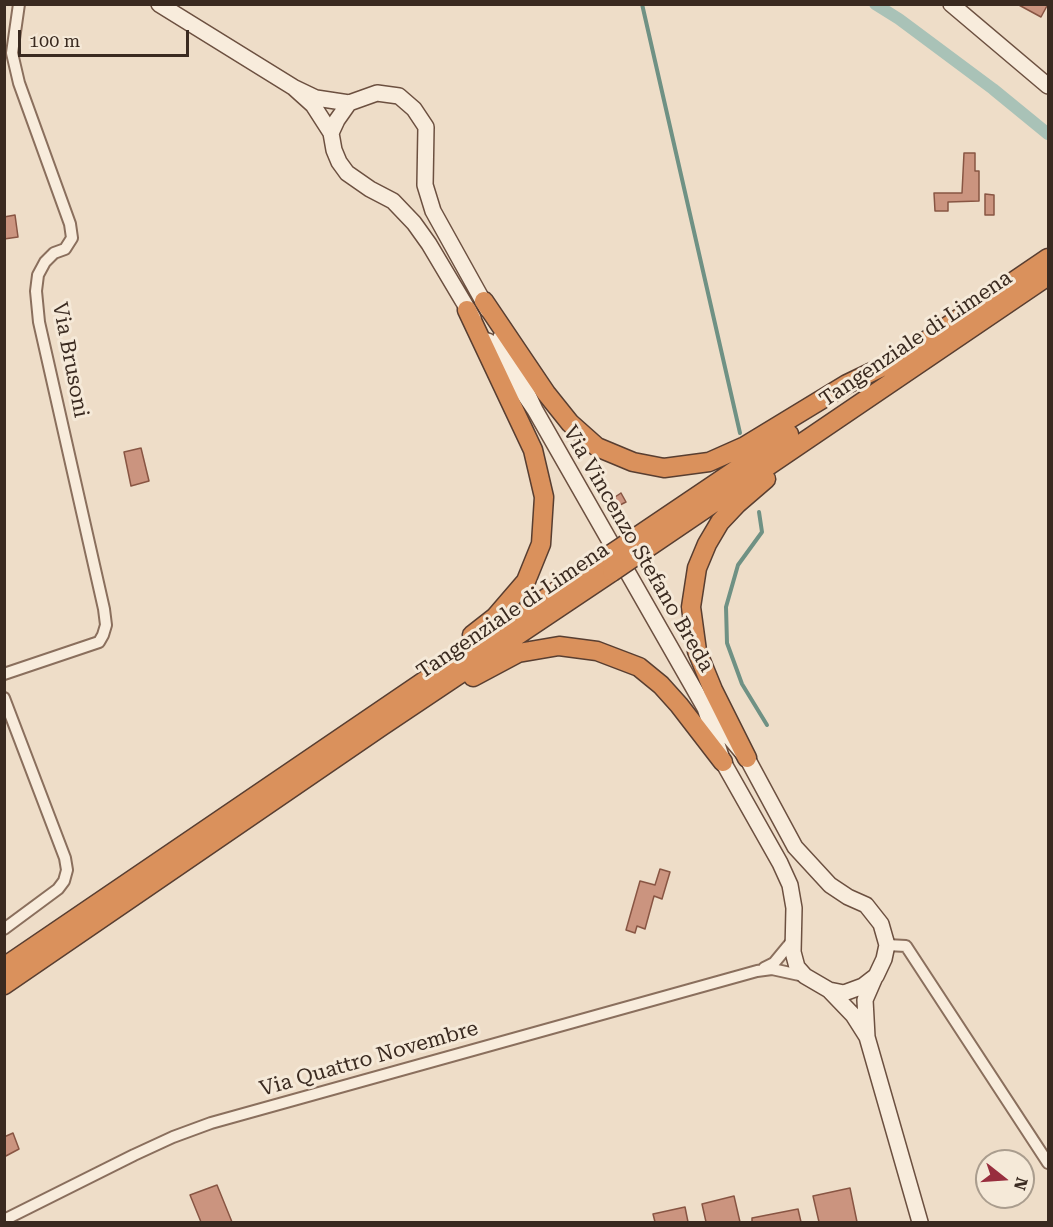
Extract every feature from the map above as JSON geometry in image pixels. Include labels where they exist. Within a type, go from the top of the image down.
[{"type":"highway","name":"Tangenziale di Limena","points":[[4,986],[382,726],[608,565],[902,366],[1048,258]]},
{"type":"highway","name":"Tangenziale di Limena","points":[[902,366],[1048,276]]},
{"type":"highway","points":[[484,301],[546,393],[570,423],[597,447],[633,462],[664,468],[709,462],[745,446],[847,384],[902,366]]},
{"type":"highway","points":[[350,731],[399,687],[495,617],[526,581],[541,544],[544,497],[533,450],[467,310]]},
{"type":"highway","points":[[747,758],[713,690],[697,651],[692,607],[697,568],[706,544],[720,522],[763,482],[867,407],[902,366]]},
{"type":"highway","name":"Tangenziale di Limena","points":[[4,967],[350,731],[608,565]]},
{"type":"highway","points":[[382,726],[518,653],[558,646],[597,651],[639,667],[661,685],[679,705],[723,762]]},
{"type":"street","name":"Via Brusoni","points":[[4,674],[99,642],[104,635],[106,625],[39,322],[36,291],[38,275],[45,262],[54,253],[65,249],[72,238],[70,224],[16,73],[12,53],[19,4]]},
{"type":"street","name":"Via Vincenzo Stefano Breda","points":[[159,4],[293,87],[316,98],[349,103],[377,93],[399,96],[414,109],[426,127],[425,185],[433,212],[484,301],[535,410]]},
{"type":"street","points":[[951,4],[1048,86]]},
{"type":"street","name":"Via Vincenzo Stefano Breda","points":[[293,87],[313,105],[331,133],[334,150],[347,173],[393,201],[414,222],[467,310],[535,410],[705,708],[747,758],[795,847],[830,885],[866,905],[881,924],[887,945]]},
{"type":"street","points":[[331,133],[349,103]]},
{"type":"street","points":[[4,698],[65,858],[67,870],[64,881],[58,889],[4,929]]},
{"type":"street","name":"Via Vincenzo Stefano Breda","points":[[705,708],[723,762],[780,862],[790,885],[794,908],[793,952],[797,967],[805,976]]},
{"type":"street","name":"Via Quattro Novembre","points":[[757,971],[774,963],[793,940]]},
{"type":"street","points":[[920,1222],[867,1037],[865,1000],[884,959],[887,945],[906,946],[1048,1163]]},
{"type":"street","name":"Via Quattro Novembre","points":[[4,1220],[153,1146],[211,1123],[757,971],[772,969],[805,976]]},
{"type":"street","points":[[805,976],[829,990],[853,1015],[867,1037]]},
{"type":"street","points":[[829,990],[844,993],[863,986],[876,976]]},
{"type":"building","points":[[1017,4],[1048,4],[1041,17]]},
{"type":"building","points":[[964,153],[975,153],[975,171],[979,171],[979,201],[948,202],[948,211],[935,211],[934,193],[962,193]]},
{"type":"building","points":[[985,194],[994,195],[994,215],[985,215]]},
{"type":"building","points":[[15,215],[18,237],[4,239],[4,217]]},
{"type":"building","points":[[141,448],[149,481],[131,486],[124,452]]},
{"type":"building","points":[[621,493],[626,502],[616,507],[612,499]]},
{"type":"building","points":[[660,869],[670,872],[662,899],[654,896],[645,929],[637,926],[635,933],[626,930],[640,881],[655,885]]},
{"type":"building","points":[[13,1133],[19,1149],[4,1157],[4,1137]]},
{"type":"building","points":[[217,1185],[232,1222],[201,1222],[190,1195]]},
{"type":"building","points":[[850,1188],[857,1222],[819,1222],[813,1196]]},
{"type":"building","points":[[734,1196],[740,1222],[706,1222],[702,1204]]},
{"type":"building","points":[[685,1207],[688,1222],[655,1222],[653,1214]]},
{"type":"building","points":[[798,1209],[801,1222],[752,1222],[752,1218]]},
{"type":"waterway","points":[[642,4],[740,433]]},
{"type":"waterway","points":[[875,4],[899,19],[993,89],[1048,134]]},
{"type":"waterway","points":[[759,512],[762,532],[738,565],[726,607],[727,643],[742,684],[767,725]]}]
